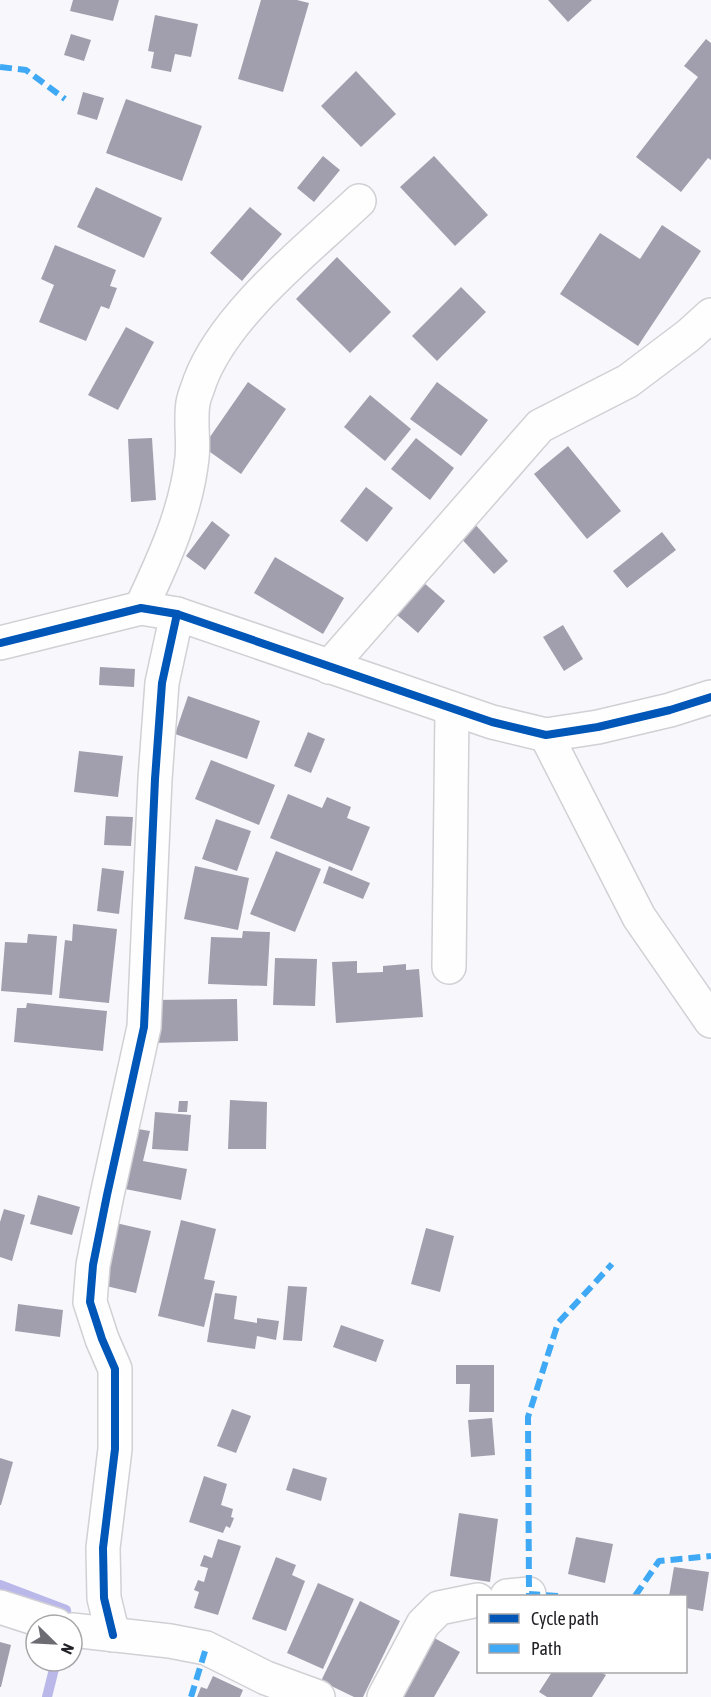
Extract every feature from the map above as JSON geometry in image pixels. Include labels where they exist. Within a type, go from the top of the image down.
[{"type":"street","points":[[141,608],[171,545],[184,504],[193,457],[193,403],[201,379],[220,341],[260,295],[359,201]]},
{"type":"street","points":[[328,667],[540,426],[628,381],[689,335],[711,315]]},
{"type":"street","points":[[0,643],[141,608],[177,614],[452,709],[492,722],[546,735],[598,727],[670,710],[711,697]]},
{"type":"street","points":[[113,1635],[104,1598],[103,1548],[115,1449],[115,1369],[90,1302],[93,1265],[144,1027],[155,779],[162,683],[177,614]]},
{"type":"street","points":[[449,967],[452,709]]},
{"type":"street","points":[[546,735],[639,918],[711,1021]]},
{"type":"street","points":[[384,1697],[423,1624],[439,1608],[477,1600]]},
{"type":"street","points":[[0,1607],[24,1615]]},
{"type":"street","points":[[84,1631],[170,1641],[206,1648],[266,1678],[318,1697]]},
{"type":"building","points":[[73,0],[119,0],[113,21],[70,11]]},
{"type":"building","points":[[261,0],[297,0],[309,3],[283,92],[238,79]]},
{"type":"building","points":[[548,0],[592,0],[568,22]]},
{"type":"building","points":[[155,15],[198,24],[191,57],[175,54],[171,72],[151,68],[154,52],[148,51]]},
{"type":"building","points":[[71,34],[91,40],[84,61],[64,55]]},
{"type":"building","points":[[706,39],[711,43],[711,160],[708,158],[681,192],[636,157],[698,77],[684,66]]},
{"type":"building","points":[[356,71],[396,114],[361,147],[321,106]]},
{"type":"building","points":[[83,92],[104,98],[97,120],[77,114]]},
{"type":"building","points":[[126,99],[202,126],[182,181],[106,153]]},
{"type":"building","points":[[323,156],[340,170],[314,202],[297,188]]},
{"type":"building","points":[[434,156],[488,215],[455,246],[400,187]]},
{"type":"building","points":[[96,187],[162,218],[144,258],[77,227]]},
{"type":"building","points":[[250,207],[282,234],[242,281],[210,253]]},
{"type":"building","points":[[662,225],[701,251],[638,346],[560,294],[600,233],[640,259]]},
{"type":"building","points":[[55,245],[116,270],[110,286],[117,288],[109,309],[101,306],[86,341],[39,322],[54,285],[41,279]]},
{"type":"building","points":[[337,257],[391,312],[350,353],[296,299]]},
{"type":"building","points":[[461,287],[486,312],[437,361],[412,336]]},
{"type":"building","points":[[126,327],[154,342],[118,410],[88,395]]},
{"type":"building","points":[[248,382],[286,409],[241,474],[203,447]]},
{"type":"building","points":[[437,382],[488,420],[461,456],[410,419]]},
{"type":"building","points":[[370,395],[411,429],[385,461],[344,427]]},
{"type":"building","points":[[152,438],[156,500],[131,502],[128,439]]},
{"type":"building","points":[[416,438],[454,468],[430,500],[391,469]]},
{"type":"building","points":[[568,446],[621,511],[587,539],[534,474]]},
{"type":"building","points":[[366,487],[393,508],[367,542],[340,521]]},
{"type":"building","points":[[212,521],[230,535],[205,570],[186,556]]},
{"type":"building","points":[[473,522],[508,561],[494,574],[458,535]]},
{"type":"building","points":[[662,532],[676,550],[627,588],[613,571]]},
{"type":"building","points":[[275,557],[344,598],[323,634],[254,593]]},
{"type":"building","points":[[416,576],[445,601],[418,633],[389,608]]},
{"type":"building","points":[[563,625],[583,659],[564,671],[543,637]]},
{"type":"building","points":[[100,667],[135,669],[134,687],[99,685]]},
{"type":"building","points":[[188,696],[260,721],[247,759],[175,734]]},
{"type":"building","points":[[308,732],[325,739],[311,773],[294,766]]},
{"type":"building","points":[[79,751],[123,756],[118,797],[74,792]]},
{"type":"building","points":[[211,760],[275,785],[259,825],[195,799]]},
{"type":"building","points":[[288,794],[322,808],[327,797],[351,807],[347,818],[370,827],[352,871],[270,838]]},
{"type":"building","points":[[106,816],[133,817],[131,846],[104,845]]},
{"type":"building","points":[[216,819],[251,831],[237,871],[202,859]]},
{"type":"building","points":[[276,851],[321,869],[295,932],[250,914]]},
{"type":"building","points":[[195,866],[249,878],[238,930],[184,919]]},
{"type":"building","points":[[329,866],[370,883],[363,899],[323,883]]},
{"type":"building","points":[[102,868],[124,871],[119,914],[97,911]]},
{"type":"building","points":[[73,924],[117,929],[109,1003],[59,998],[65,940],[72,941]]},
{"type":"building","points":[[243,931],[270,932],[267,986],[208,984],[211,937],[242,938]]},
{"type":"building","points":[[28,934],[57,936],[52,995],[1,991],[5,942],[27,943]]},
{"type":"building","points":[[275,958],[317,959],[315,1006],[273,1005]]},
{"type":"building","points":[[357,961],[357,973],[383,972],[383,966],[406,964],[406,970],[419,969],[423,1017],[336,1023],[332,962]]},
{"type":"building","points":[[237,999],[238,1041],[151,1043],[151,1000]]},
{"type":"building","points":[[27,1003],[107,1011],[103,1051],[14,1042],[17,1008],[26,1008]]},
{"type":"building","points":[[230,1100],[267,1102],[266,1149],[228,1149]]},
{"type":"building","points":[[179,1101],[188,1101],[187,1112],[178,1112]]},
{"type":"building","points":[[155,1112],[191,1115],[188,1151],[152,1149]]},
{"type":"building","points":[[126,1127],[150,1131],[143,1161],[187,1169],[181,1200],[115,1187]]},
{"type":"building","points":[[38,1195],[80,1207],[72,1235],[30,1224]]},
{"type":"building","points":[[4,1209],[25,1215],[12,1261],[0,1257],[0,1222]]},
{"type":"building","points":[[181,1220],[216,1229],[204,1279],[215,1281],[204,1327],[158,1316]]},
{"type":"building","points":[[107,1221],[151,1231],[136,1293],[93,1283]]},
{"type":"building","points":[[426,1228],[454,1236],[440,1292],[411,1284]]},
{"type":"building","points":[[288,1286],[307,1287],[302,1341],[283,1340]]},
{"type":"building","points":[[215,1293],[237,1296],[234,1319],[257,1323],[257,1318],[279,1321],[276,1340],[257,1336],[255,1349],[207,1342]]},
{"type":"building","points":[[18,1304],[63,1310],[60,1337],[15,1331]]},
{"type":"building","points":[[341,1325],[384,1340],[376,1362],[333,1347]]},
{"type":"building","points":[[456,1365],[494,1365],[494,1412],[469,1412],[470,1384],[456,1384]]},
{"type":"building","points":[[232,1409],[251,1416],[236,1453],[217,1446]]},
{"type":"building","points":[[492,1418],[495,1455],[471,1457],[468,1420]]},
{"type":"building","points":[[0,1458],[13,1462],[1,1505],[0,1505]]},
{"type":"building","points":[[293,1468],[327,1478],[321,1501],[286,1490]]},
{"type":"building","points":[[204,1476],[227,1484],[221,1505],[233,1509],[231,1517],[234,1518],[230,1528],[226,1526],[223,1533],[189,1522]]},
{"type":"building","points":[[459,1513],[498,1519],[490,1582],[450,1576]]},
{"type":"building","points":[[576,1537],[613,1544],[605,1583],[568,1574]]},
{"type":"building","points":[[218,1539],[241,1546],[218,1615],[194,1608],[199,1592],[194,1590],[198,1580],[204,1582],[208,1568],[200,1566],[204,1555],[212,1558]]},
{"type":"building","points":[[276,1557],[296,1565],[292,1575],[305,1581],[286,1631],[252,1619]]},
{"type":"building","points":[[674,1567],[709,1572],[703,1611],[687,1608],[687,1595],[669,1595]]},
{"type":"building","points":[[318,1583],[354,1599],[323,1669],[287,1653]]},
{"type":"building","points":[[360,1601],[400,1621],[363,1697],[354,1697],[321,1681]]},
{"type":"building","points":[[427,1634],[460,1652],[434,1697],[393,1697]]},
{"type":"building","points":[[0,1642],[11,1645],[1,1687],[0,1687]]},
{"type":"building","points":[[551,1673],[602,1673],[606,1675],[592,1697],[547,1697],[539,1692]]},
{"type":"building","points":[[213,1676],[243,1690],[240,1697],[197,1697],[201,1687],[207,1689]]},
{"type":"waterway","points":[[0,1585],[66,1610],[66,1613]]},
{"type":"waterway","points":[[47,1697],[53,1673]]},
{"type":"marked path","points":[[0,67],[26,70],[65,99]]},
{"type":"marked path","points":[[544,1595],[529,1594],[528,1417],[558,1323],[612,1264]]},
{"type":"marked path","points":[[636,1595],[659,1561],[711,1556]]},
{"type":"marked path","points":[[191,1697],[206,1648]]},
{"type":"cycle path","points":[[0,643],[141,608],[177,614],[492,722],[546,735],[598,727],[670,710],[711,697]]},
{"type":"cycle path","points":[[113,1635],[104,1598],[103,1548],[115,1449],[115,1369],[90,1302],[93,1265],[144,1027],[155,779],[162,683],[177,614]]}]
